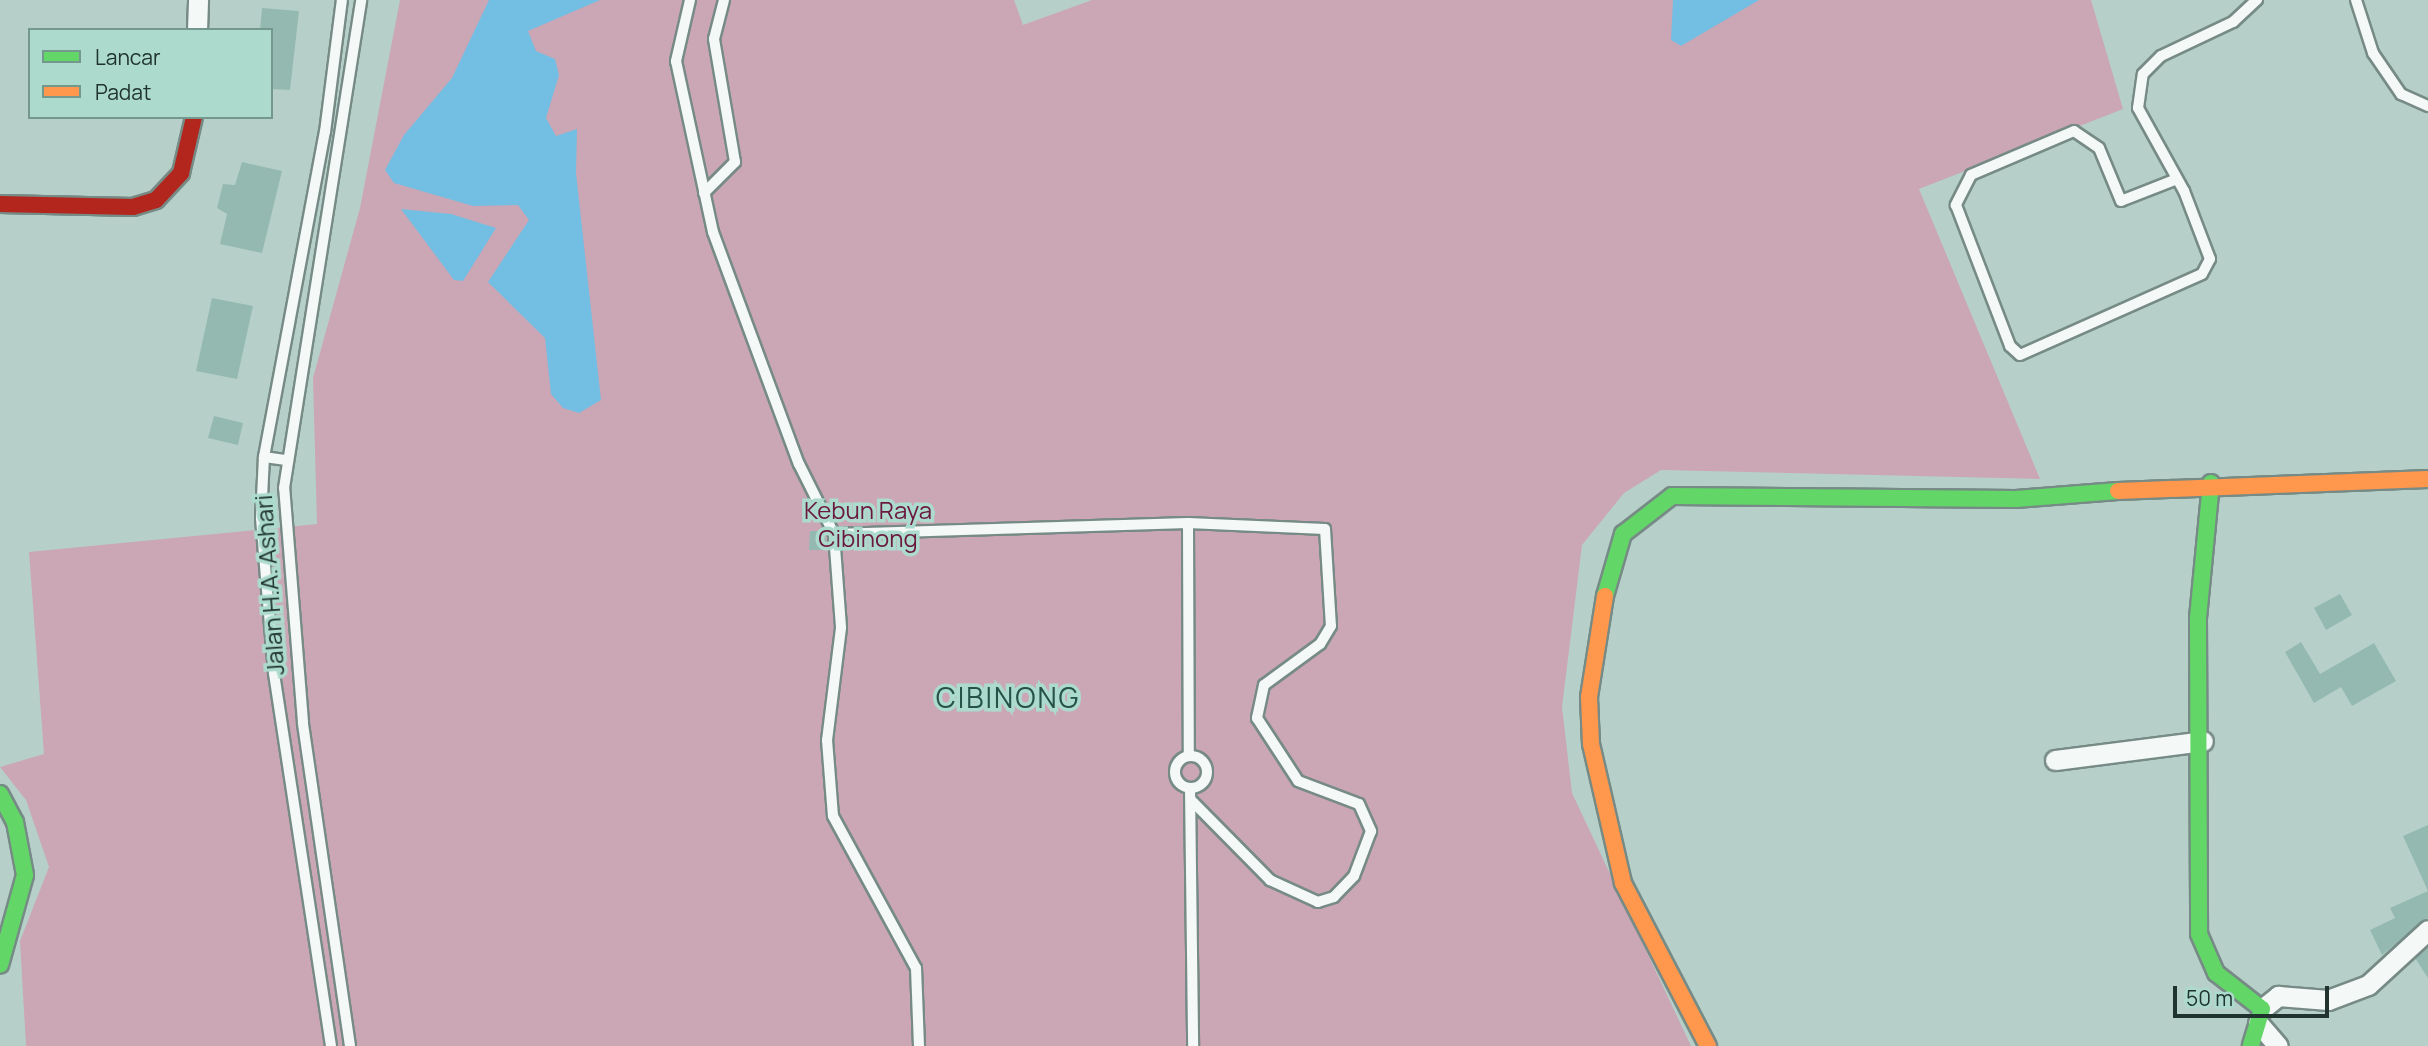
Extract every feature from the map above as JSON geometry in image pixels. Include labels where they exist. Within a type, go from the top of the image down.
[{"type":"street","points":[[197,28],[198,0]]},
{"type":"street","points":[[0,204],[133,208],[156,200],[181,173],[194,119]]},
{"type":"street","points":[[1708,1046],[1623,883],[1591,744],[1589,697],[1609,567],[1623,534],[1672,496],[2016,499],[2211,483],[2428,479]]},
{"type":"street","points":[[2211,483],[2198,618],[2203,741],[2199,934],[2216,973],[2260,1016],[2278,1046]]},
{"type":"street","points":[[2054,760],[2203,741]]},
{"type":"street","points":[[0,794],[15,821],[24,875],[0,965]]},
{"type":"street","points":[[2251,1046],[2260,1016],[2278,996],[2328,1000],[2368,985],[2428,930]]},
{"type":"lane","name":"Jalan H.A. Ashari","points":[[331,1046],[274,673],[261,518],[264,457],[332,81],[342,0]]},
{"type":"lane","name":"Jalan H.A. Ashari","points":[[350,1046],[303,722],[284,531],[285,460],[351,83],[361,0]]},
{"type":"lane","points":[[690,0],[676,61],[704,193],[730,281],[799,464],[834,534],[841,628],[830,696],[827,782],[844,845],[898,926],[916,968],[919,1046]]},
{"type":"lane","points":[[704,193],[735,162],[714,39],[724,0]]},
{"type":"lane","points":[[2177,179],[2121,201],[2099,148],[2074,131],[1971,175],[1956,205],[2010,346],[2020,355],[2202,274],[2210,259],[2177,179],[2138,108],[2143,74],[2161,56],[2233,22],[2257,0]]},
{"type":"lane","points":[[2356,0],[2373,53],[2401,94],[2428,106]]},
{"type":"lane","points":[[332,81],[351,83]]},
{"type":"lane","points":[[264,457],[285,460]]},
{"type":"lane","points":[[834,534],[1188,523],[1325,529],[1331,626],[1320,644],[1264,685],[1257,718],[1298,781],[1359,804],[1371,831],[1354,876],[1318,902],[1270,880],[1192,801]]},
{"type":"lane","points":[[1188,523],[1189,756],[1207,771],[1191,788]]},
{"type":"lane","points":[[1189,756],[1177,763],[1175,775],[1191,788],[1192,801],[1193,1046]]},
{"type":"green space","name":"Kebun Raya Cibinong","points":[[400,0],[1014,0],[1023,25],[1092,0],[2091,0],[2123,109],[1919,189],[2040,479],[1661,470],[1624,493],[1582,545],[1562,707],[1572,793],[1691,1046],[26,1046],[20,941],[49,867],[26,800],[0,767],[44,754],[29,552],[317,524],[313,378],[360,208]]},
{"type":"water","points":[[489,0],[600,0],[528,31],[536,51],[555,59],[559,75],[546,118],[556,136],[577,129],[576,173],[601,400],[579,413],[563,408],[551,394],[545,338],[488,282],[529,220],[518,205],[473,206],[394,183],[385,170],[404,135],[452,78]]},
{"type":"water","points":[[1673,0],[1759,0],[1681,46],[1671,40]]},
{"type":"water","points":[[401,209],[451,214],[496,228],[463,281],[454,280]]},
{"type":"building","points":[[262,8],[299,11],[290,90],[273,89],[273,28],[260,28]]},
{"type":"building","points":[[242,162],[282,171],[262,253],[220,244],[227,214],[217,208],[223,184],[235,185]]},
{"type":"building","points":[[212,298],[253,306],[237,379],[196,371]]},
{"type":"building","points":[[214,416],[243,423],[238,445],[208,438]]},
{"type":"building","points":[[810,531],[824,531],[828,550],[809,550]]},
{"type":"building","points":[[2340,594],[2352,615],[2326,630],[2314,608]]},
{"type":"building","points":[[2301,642],[2320,674],[2374,643],[2396,681],[2352,706],[2341,687],[2314,703],[2285,652]]},
{"type":"building","points":[[2428,825],[2428,891],[2403,836]]},
{"type":"building","points":[[2428,891],[2428,918],[2382,955],[2370,930],[2395,918],[2390,908]]},
{"type":"building","points":[[2428,947],[2428,978],[2415,958]]},
{"type":"traffic: fast","points":[[2211,483],[2198,618],[2199,934],[2216,973],[2262,1009],[2251,1046]]},
{"type":"traffic: fast","points":[[1605,596],[1623,534],[1672,496],[2016,499],[2118,491]]},
{"type":"traffic: fast","points":[[0,794],[15,822],[25,875],[0,965]]},
{"type":"traffic: slow","points":[[2118,491],[2428,479]]},
{"type":"traffic: slow","points":[[1605,596],[1589,697],[1591,744],[1623,883],[1708,1046]]},
{"type":"traffic: jam","points":[[0,204],[133,207],[156,200],[181,173],[194,119]]},
{"type":"district","name":"CIBINONG","points":[[1008,697]]}]
